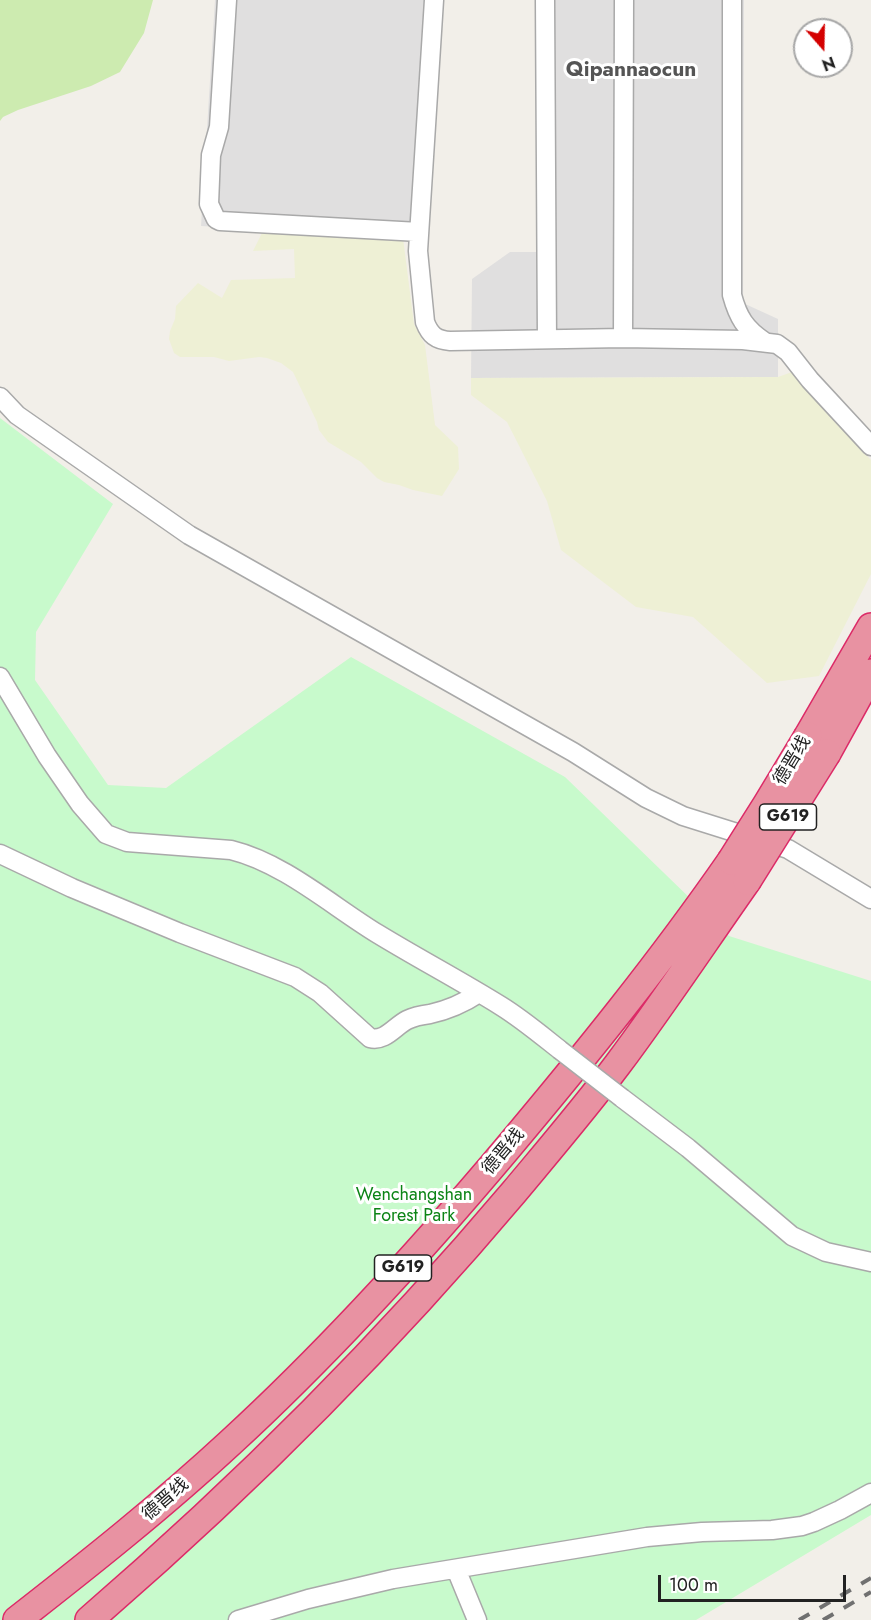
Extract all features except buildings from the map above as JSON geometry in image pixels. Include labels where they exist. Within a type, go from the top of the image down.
[{"type":"highway","name":"德晋线","points":[[817,744],[871,627]]},
{"type":"highway","name":"德晋线","points":[[89,1620],[204,1518],[283,1443],[366,1358],[452,1263],[554,1143],[617,1065],[817,744],[871,673]]},
{"type":"highway","name":"德晋线","points":[[17,1620],[121,1538],[200,1470],[267,1409],[355,1319],[453,1211],[739,871]]},
{"type":"street","points":[[226,0],[219,127],[214,142],[211,165],[209,204],[216,219],[419,232]]},
{"type":"street","points":[[545,0],[547,339]]},
{"type":"street","points":[[622,338],[624,0]]},
{"type":"street","points":[[732,0],[732,295],[736,311],[747,328],[765,342]]},
{"type":"street","points":[[437,4],[418,251],[425,322],[433,335],[440,340],[450,341],[622,338],[777,344],[788,352],[810,380],[871,446]]},
{"type":"street","points":[[0,397],[17,415],[189,535],[573,752],[645,798],[683,816],[788,849],[871,898]]},
{"type":"street","points":[[0,677],[47,756],[80,804],[106,834],[127,842],[231,850],[247,854],[266,863],[378,934],[504,1008],[688,1148],[792,1236],[826,1252],[871,1262]]},
{"type":"street","points":[[0,854],[83,893],[295,977],[320,993],[373,1039],[384,1036],[409,1019],[462,1004],[479,993]]},
{"type":"street","points":[[238,1620],[365,1585],[456,1569],[655,1536],[787,1528],[814,1522],[871,1493]]},
{"type":"street","points":[[456,1569],[477,1620]]},
{"type":"shaded area","points":[[215,0],[442,0],[427,239],[201,226]]},
{"type":"shaded area","points":[[539,0],[744,0],[743,303],[778,319],[778,377],[471,378],[472,279],[510,252],[537,252]]},
{"type":"green space","points":[[0,0],[153,0],[144,33],[120,72],[91,86],[18,110],[3,117],[0,121]]},
{"type":"green space","points":[[264,229],[403,238],[414,324],[425,345],[435,425],[458,447],[459,469],[442,496],[384,482],[361,462],[328,442],[319,430],[293,372],[281,363],[259,357],[229,361],[214,357],[180,357],[174,353],[169,339],[176,306],[198,283],[222,298],[231,280],[295,278],[294,249],[253,251]]},
{"type":"green space","points":[[792,372],[871,460],[871,574],[819,676],[767,683],[693,617],[636,607],[561,550],[547,501],[507,422],[471,395],[471,378],[778,377]]},
{"type":"green space","name":"Wenchangshan Forest Park","points":[[0,418],[113,504],[36,632],[35,680],[108,785],[166,788],[351,657],[565,777],[729,936],[871,981],[871,1515],[696,1620],[0,1620]]},
{"type":"railway","points":[[799,1620],[871,1578]]},
{"type":"railway","points":[[823,1620],[871,1592]]},
{"type":"district","name":"Qipannaocun","points":[[631,71]]}]
